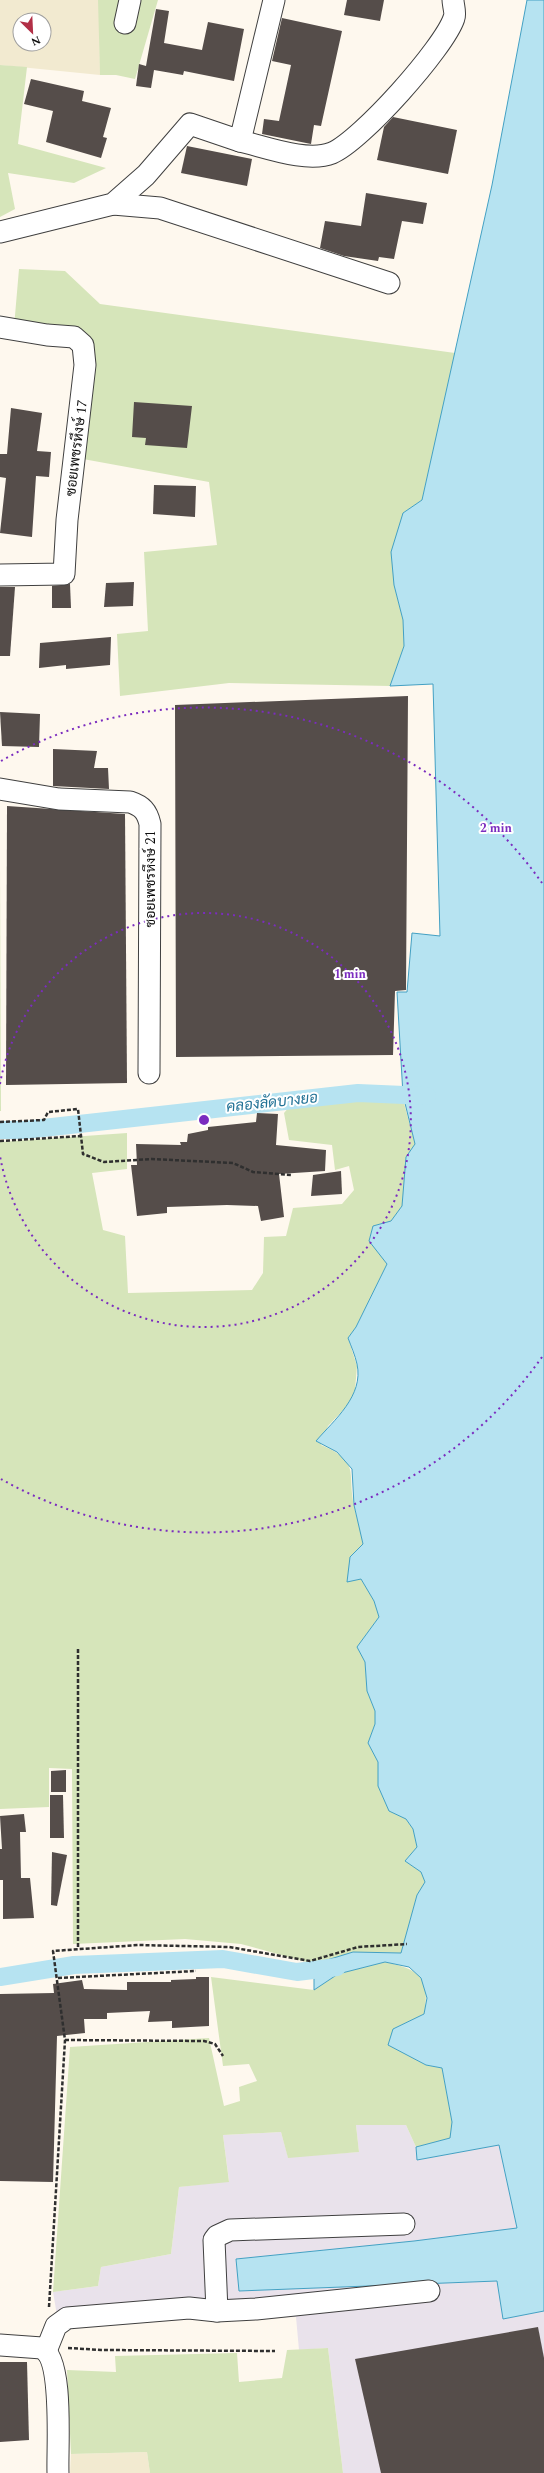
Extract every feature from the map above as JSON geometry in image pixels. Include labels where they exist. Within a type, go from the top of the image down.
[{"type":"street","points":[[125,23],[130,0]]},
{"type":"street","points":[[240,141],[274,0]]},
{"type":"street","points":[[113,204],[146,175],[190,124],[240,141],[311,158],[333,153],[368,128],[432,54],[454,17],[453,0]]},
{"type":"street","points":[[0,232],[113,204],[160,208],[389,283]]},
{"type":"street","name":"ซอยเพชรหึงษ์ 17","points":[[0,327],[47,335],[74,337],[84,345],[85,365],[67,520],[64,574],[0,575]]},
{"type":"street","name":"ซอยเพชรหึงษ์ 21","points":[[0,789],[59,799],[130,802],[140,806],[148,814],[150,824],[149,1072]]},
{"type":"street","points":[[217,2312],[214,2240],[223,2232],[230,2230],[404,2224]]},
{"type":"street","points":[[48,2353],[56,2326],[67,2318],[189,2308],[217,2312],[429,2291]]},
{"type":"street","points":[[0,2345],[32,2346],[48,2353],[53,2362],[57,2389],[58,2473]]},
{"type":"path","points":[[0,1122],[44,1120],[48,1112],[78,1109],[83,1154],[104,1162],[152,1159],[233,1163],[253,1172],[291,1175]]},
{"type":"path","points":[[0,1141],[81,1136]]},
{"type":"path","points":[[78,1648],[78,1949]]},
{"type":"path","points":[[49,2312],[65,2040],[54,1951],[138,1945],[229,1947],[310,1961],[358,1947],[407,1944]]},
{"type":"path","points":[[58,1978],[196,1972]]},
{"type":"path","points":[[65,2040],[204,2042],[215,2044],[223,2056]]},
{"type":"path","points":[[48,2353],[65,2348],[101,2350],[275,2351]]},
{"type":"shaded area","points":[[0,0],[99,0],[100,75],[0,65]]},
{"type":"shaded area","points":[[356,2125],[406,2125],[416,2147],[418,2160],[499,2145],[517,2228],[414,2241],[236,2259],[239,2291],[497,2281],[503,2319],[544,2311],[544,2473],[343,2473],[328,2348],[299,2350],[296,2317],[79,2323],[60,2333],[53,2292],[98,2286],[101,2267],[171,2254],[179,2187],[229,2181],[223,2135],[281,2132],[288,2157],[359,2152]]},
{"type":"shaded area","points":[[147,2452],[150,2473],[70,2473],[71,2454]]},
{"type":"green space","points":[[98,0],[158,0],[135,79],[116,75],[100,75]]},
{"type":"green space","points":[[0,65],[27,67],[18,144],[106,168],[74,183],[8,173],[15,209],[0,217]]},
{"type":"green space","points":[[19,269],[65,271],[100,304],[455,353],[422,500],[403,513],[394,585],[403,620],[404,646],[390,686],[229,683],[120,696],[117,634],[148,631],[144,552],[217,545],[209,482],[83,459],[79,350],[14,327]]},
{"type":"green space","points":[[0,864],[1,1111],[0,1111]]},
{"type":"green space","points":[[339,1099],[404,1103],[415,1144],[406,1157],[402,1206],[391,1221],[373,1226],[369,1240],[387,1264],[356,1327],[348,1338],[357,1366],[355,1390],[349,1404],[328,1426],[321,1445],[334,1451],[342,1457],[347,1462],[350,1469],[354,1505],[363,1544],[358,1552],[347,1581],[361,1579],[374,1601],[379,1617],[357,1647],[365,1662],[367,1691],[375,1711],[375,1724],[368,1743],[378,1762],[378,1786],[389,1810],[406,1819],[413,1829],[417,1847],[405,1861],[421,1872],[425,1882],[417,1895],[401,1953],[353,1952],[314,1964],[241,1944],[185,1939],[73,1944],[72,1769],[49,1768],[49,1807],[0,1809],[0,1142],[127,1133],[127,1169],[92,1173],[103,1230],[125,1236],[128,1293],[252,1290],[263,1273],[264,1237],[286,1236],[293,1208],[342,1204],[354,1190],[349,1166],[335,1170],[332,1145],[289,1140],[284,1113],[290,1106]]},
{"type":"green space","points":[[385,1962],[414,1972],[420,1977],[426,1991],[424,2014],[393,2029],[389,2045],[426,2065],[442,2068],[452,2122],[450,2138],[416,2147],[406,2125],[356,2125],[359,2152],[288,2158],[281,2132],[223,2135],[229,2182],[179,2187],[171,2254],[101,2267],[98,2286],[53,2292],[70,2047],[209,2038],[224,2106],[240,2101],[239,2087],[257,2081],[249,2064],[223,2066],[211,1977],[314,1990],[338,1974]]},
{"type":"green space","points":[[328,2348],[343,2473],[150,2473],[147,2452],[71,2454],[67,2370],[116,2372],[115,2356],[237,2353],[239,2382],[282,2378],[287,2350]]},
{"type":"water","points":[[527,0],[544,0],[544,2311],[503,2319],[497,2281],[239,2291],[236,2259],[414,2241],[517,2228],[499,2145],[417,2160],[416,2147],[450,2138],[452,2122],[442,2068],[426,2065],[388,2045],[393,2029],[424,2014],[427,1998],[421,1978],[409,1967],[385,1962],[338,1974],[314,1990],[314,1964],[353,1952],[401,1953],[417,1895],[425,1882],[421,1872],[405,1861],[417,1847],[413,1829],[406,1819],[389,1811],[378,1786],[378,1762],[368,1743],[375,1724],[375,1711],[367,1691],[365,1662],[357,1647],[379,1617],[374,1601],[361,1579],[347,1582],[350,1557],[363,1544],[354,1505],[352,1469],[337,1452],[316,1441],[346,1407],[356,1387],[358,1376],[357,1364],[348,1338],[356,1327],[387,1264],[369,1241],[373,1226],[391,1221],[402,1206],[406,1157],[415,1144],[403,1095],[397,992],[407,992],[412,933],[440,936],[433,684],[390,686],[404,646],[403,620],[394,585],[391,552],[403,513],[422,500],[492,185]]},
{"type":"building","points":[[347,0],[384,0],[380,21],[344,15]]},
{"type":"building","points":[[156,9],[169,11],[164,43],[202,50],[208,22],[244,29],[234,81],[184,71],[183,75],[154,70],[151,88],[136,86],[139,64],[146,66]]},
{"type":"building","points":[[282,18],[342,31],[321,126],[314,125],[311,144],[262,134],[264,119],[279,121],[291,65],[272,61]]},
{"type":"building","points":[[31,79],[84,91],[82,101],[111,108],[103,137],[107,138],[101,158],[46,142],[53,111],[24,104]]},
{"type":"building","points":[[393,117],[457,130],[448,174],[377,160],[384,127]]},
{"type":"building","points":[[187,146],[252,159],[247,186],[181,173]]},
{"type":"building","points":[[366,193],[427,203],[423,224],[402,221],[394,259],[379,257],[378,261],[344,256],[320,248],[325,221],[361,226]]},
{"type":"building","points":[[134,402],[192,406],[187,448],[145,445],[146,438],[132,437]]},
{"type":"building","points":[[11,408],[42,413],[37,451],[51,452],[49,477],[36,476],[32,537],[0,533],[6,478],[0,477],[0,454],[7,454]]},
{"type":"building","points":[[154,485],[196,486],[195,517],[153,514]]},
{"type":"building","points":[[134,582],[133,606],[104,607],[106,583]]},
{"type":"building","points":[[70,584],[71,608],[52,608],[52,586]]},
{"type":"building","points":[[0,587],[15,587],[10,656],[0,656]]},
{"type":"building","points":[[111,637],[110,665],[66,669],[66,665],[39,668],[40,643]]},
{"type":"building","points":[[408,696],[406,990],[395,991],[393,1055],[176,1057],[175,705]]},
{"type":"building","points":[[0,712],[40,714],[39,747],[2,746]]},
{"type":"building","points":[[53,749],[97,751],[94,768],[108,768],[109,789],[53,786]]},
{"type":"building","points":[[7,806],[125,814],[127,1083],[6,1085]]},
{"type":"building","points":[[257,1113],[278,1114],[276,1145],[326,1150],[325,1171],[279,1174],[284,1217],[261,1221],[258,1206],[227,1205],[167,1207],[167,1213],[137,1216],[131,1165],[137,1165],[136,1144],[181,1145],[180,1142],[187,1142],[188,1134],[208,1130],[208,1127],[256,1122]]},
{"type":"building","points":[[341,1171],[342,1194],[311,1196],[313,1175]]},
{"type":"building","points":[[66,1770],[66,1792],[51,1792],[51,1771]]},
{"type":"building","points":[[50,1795],[63,1795],[64,1838],[50,1838]]},
{"type":"building","points":[[24,1814],[26,1832],[20,1832],[21,1878],[30,1878],[34,1918],[3,1919],[3,1880],[0,1880],[0,1849],[2,1849],[0,1816]]},
{"type":"building","points":[[52,1852],[67,1855],[57,1906],[51,1905]]},
{"type":"building","points":[[196,1977],[209,1977],[209,2026],[172,2028],[172,2021],[148,2022],[150,2011],[107,2013],[107,2019],[84,2019],[85,2033],[57,2036],[53,2182],[0,2181],[0,1994],[54,1993],[53,1984],[82,1980],[84,1989],[127,1990],[127,1982],[171,1982],[171,1980],[196,1979]]},
{"type":"building","points":[[538,2327],[544,2358],[544,2473],[381,2473],[355,2359]]},
{"type":"building","points":[[0,2362],[27,2362],[29,2440],[0,2442]]},
{"type":"waterway","name":"คลองลัดบางยอ","points":[[0,1130],[25,1130],[358,1093],[427,1096]]},
{"type":"waterway","points":[[0,1977],[74,1965],[223,1959],[297,1972],[337,1967]]}]
